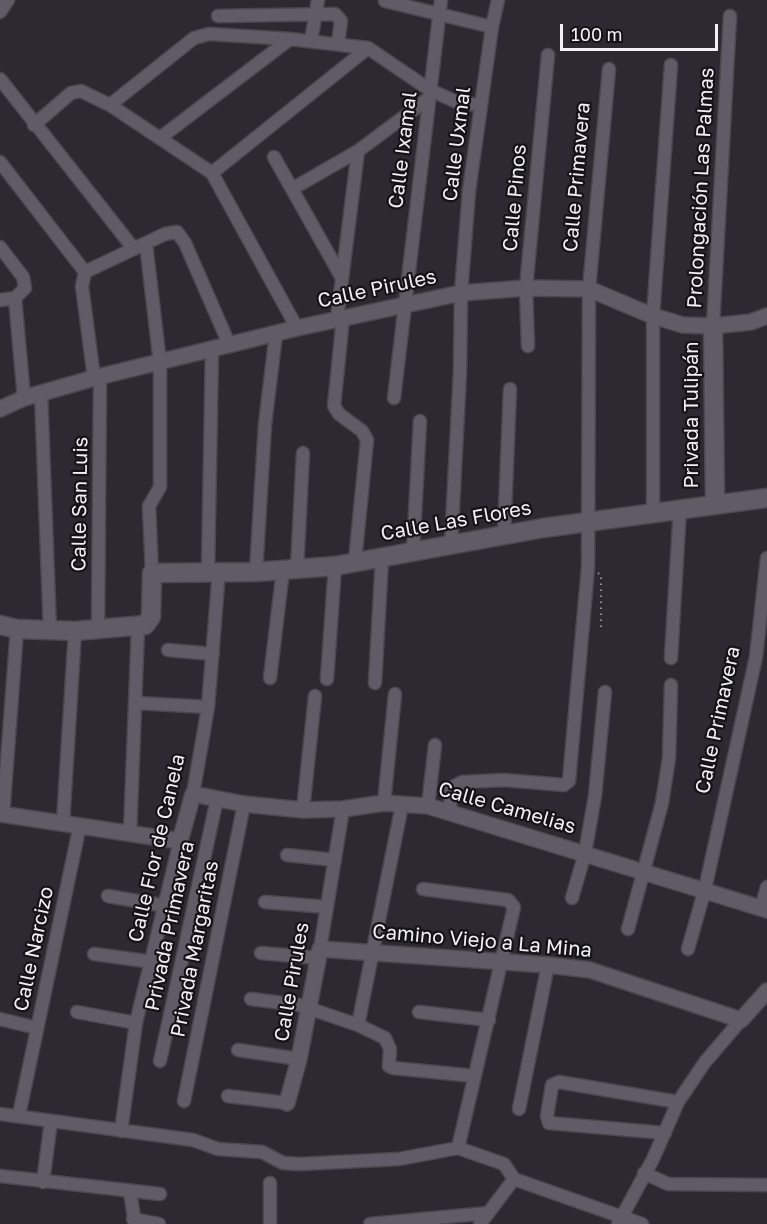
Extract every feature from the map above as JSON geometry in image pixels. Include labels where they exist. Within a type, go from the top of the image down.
[{"type":"main road","name":"Privada Tulipán","points":[[713,326],[715,504]]},
{"type":"main road","name":"Calle Las Flores","points":[[152,573],[256,572],[335,566],[504,535],[680,508],[767,498]]},
{"type":"main road","points":[[9,627],[50,631],[98,631],[144,624],[152,573]]},
{"type":"street","points":[[0,12],[8,0]]},
{"type":"street","points":[[311,41],[318,13],[318,0]]},
{"type":"street","name":"Calle Uxmal","points":[[451,545],[460,371],[461,293],[469,191],[480,105],[498,0]]},
{"type":"street","points":[[385,1],[440,6],[492,27]]},
{"type":"street","name":"Calle Ixamal","points":[[394,398],[440,6]]},
{"type":"street","points":[[218,16],[335,14],[341,17],[338,44]]},
{"type":"street","name":"Prolongación Las Palmas","points":[[713,326],[730,16]]},
{"type":"street","points":[[110,105],[201,35],[290,39],[368,48],[430,94],[459,104],[480,105]]},
{"type":"street","points":[[160,138],[290,39]]},
{"type":"street","points":[[213,173],[368,48]]},
{"type":"street","name":"Calle Pinos","points":[[528,346],[526,288],[548,55]]},
{"type":"street","points":[[653,512],[653,316],[671,65]]},
{"type":"street","name":"Calle Primavera","points":[[450,812],[451,788],[462,782],[504,780],[564,785],[569,782],[588,567],[590,289],[609,69]]},
{"type":"street","points":[[0,79],[134,249]]},
{"type":"street","points":[[34,124],[75,91],[81,91],[110,105],[213,173],[297,328]]},
{"type":"street","points":[[292,189],[358,151],[430,94]]},
{"type":"street","points":[[356,561],[367,440],[362,431],[339,414],[334,406],[342,278],[358,151]]},
{"type":"street","points":[[274,157],[342,278]]},
{"type":"street","points":[[0,162],[85,272],[170,232],[177,232],[185,243],[229,345]]},
{"type":"street","points":[[146,244],[160,363],[160,487],[149,506],[152,573]]},
{"type":"street","points":[[0,248],[23,277],[19,295],[24,398]]},
{"type":"street","name":"Calle San Luis","points":[[85,272],[82,286],[97,377],[98,631]]},
{"type":"street","name":"Calle Pirules","points":[[0,409],[24,398],[97,377],[297,328],[461,293],[526,288],[590,289],[653,316],[683,325],[713,326],[751,322],[767,316]]},
{"type":"street","points":[[0,300],[19,295]]},
{"type":"street","points":[[256,572],[265,424],[276,334]]},
{"type":"street","name":"Calle Flor de Canela","points":[[121,1131],[136,1023],[193,794],[208,707],[213,654],[214,571],[212,349]]},
{"type":"street","points":[[504,535],[510,389]]},
{"type":"street","points":[[41,393],[50,631]]},
{"type":"street","points":[[413,552],[420,421]]},
{"type":"street","points":[[270,678],[290,569],[303,453]]},
{"type":"street","points":[[670,658],[680,508]]},
{"type":"street","points":[[375,683],[382,558]]},
{"type":"street","name":"Calle Primavera","points":[[688,949],[705,889],[756,657],[767,558]]},
{"type":"street","points":[[327,679],[335,566]]},
{"type":"street","points":[[130,834],[144,624]]},
{"type":"street","points":[[9,627],[2,814],[180,841]]},
{"type":"street","points":[[63,823],[75,631]]},
{"type":"street","points":[[168,650],[213,654]]},
{"type":"street","points":[[628,929],[662,803],[669,758],[671,685]]},
{"type":"street","points":[[572,898],[585,853],[595,796],[605,692]]},
{"type":"street","points":[[384,803],[395,694]]},
{"type":"street","points":[[303,810],[315,696]]},
{"type":"street","points":[[137,703],[208,707]]},
{"type":"street","points":[[428,806],[435,745]]},
{"type":"street","name":"Calle Camelias","points":[[193,794],[244,804],[303,810],[343,809],[384,803],[428,806],[492,828],[585,853],[764,909]]},
{"type":"street","name":"Privada Primavera","points":[[160,1061],[217,798]]},
{"type":"street","name":"Privada Margaritas","points":[[184,1101],[244,804]]},
{"type":"street","points":[[358,1024],[402,805]]},
{"type":"street","name":"Calle Pirules","points":[[228,1096],[287,1103],[309,1008],[343,809]]},
{"type":"street","name":"Calle Narcizo","points":[[19,1115],[80,825]]},
{"type":"street","points":[[287,855],[334,860]]},
{"type":"street","points":[[764,909],[767,887]]},
{"type":"street","points":[[423,889],[508,900],[513,903],[514,912],[504,961],[458,1148]]},
{"type":"street","points":[[108,897],[166,906]]},
{"type":"street","points":[[266,902],[327,907]]},
{"type":"street","name":"Camino Viejo a La Mina","points":[[319,954],[374,951],[548,964],[590,970],[741,1020]]},
{"type":"street","points":[[261,953],[319,954]]},
{"type":"street","points":[[94,954],[153,962]]},
{"type":"street","points":[[519,1110],[548,964]]},
{"type":"street","points":[[620,1220],[665,1133],[678,1102],[705,1062],[767,991]]},
{"type":"street","points":[[251,999],[278,1001],[309,1008],[358,1024],[389,1042],[388,1066],[475,1076]]},
{"type":"street","points":[[77,1012],[136,1023]]},
{"type":"street","points":[[419,1012],[489,1020]]},
{"type":"street","points":[[0,1019],[38,1028]]},
{"type":"street","points":[[238,1050],[299,1059]]},
{"type":"street","points":[[665,1133],[549,1123],[547,1116],[552,1085],[559,1082],[678,1102]]},
{"type":"street","points":[[0,1114],[194,1140],[218,1149],[262,1152],[283,1162],[300,1164],[399,1159],[458,1148],[504,1164],[512,1174],[620,1220],[642,1224]]},
{"type":"street","points":[[43,1182],[51,1121]]},
{"type":"street","points":[[644,1173],[668,1184],[767,1185]]},
{"type":"street","points":[[480,1224],[512,1174]]},
{"type":"street","points":[[0,1176],[160,1194]]},
{"type":"street","points":[[270,1183],[270,1224]]},
{"type":"street","points":[[130,1192],[134,1221],[159,1224]]},
{"type":"street","points":[[370,1224],[488,1213]]},
{"type":"path","points":[[588,567],[601,575],[601,629]]}]
